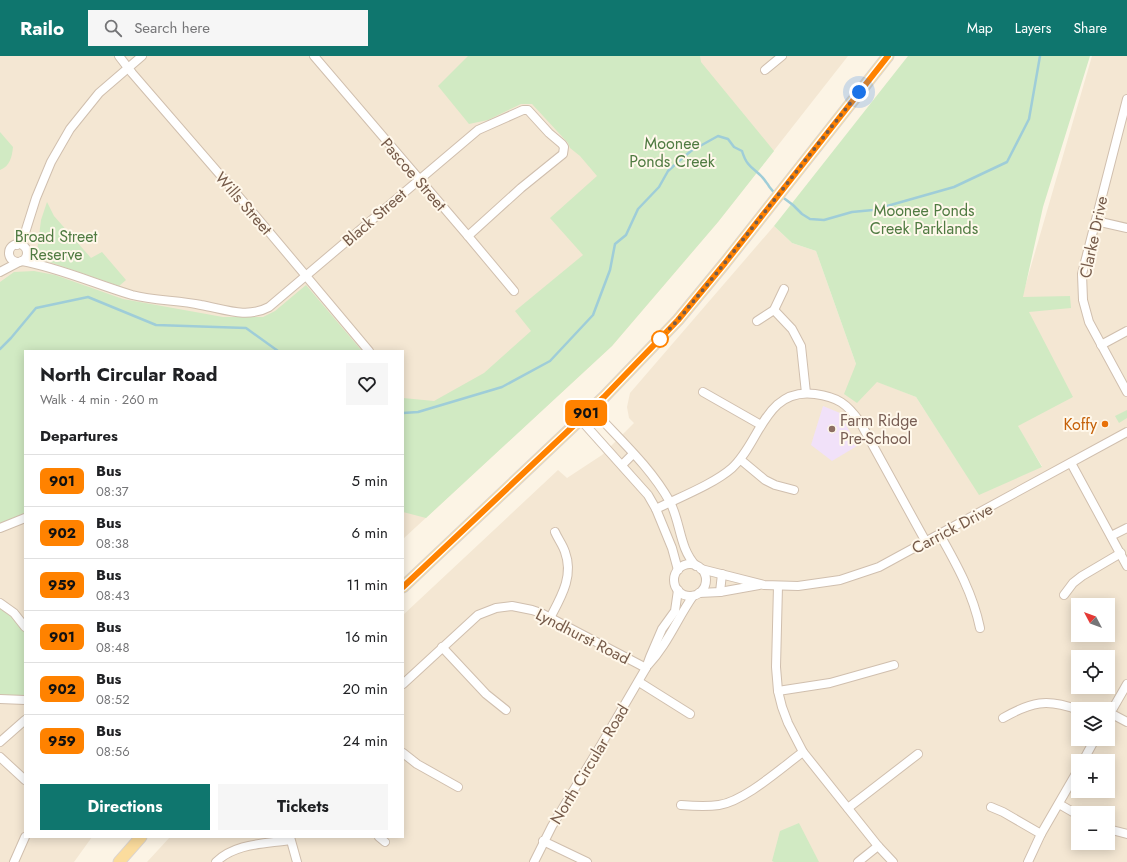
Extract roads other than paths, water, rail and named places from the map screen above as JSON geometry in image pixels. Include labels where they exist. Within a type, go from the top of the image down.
[{"type":"main road","points":[[404,586],[580,419],[678,320],[888,56]]},
{"type":"main road","points":[[119,862],[140,838]]},
{"type":"street","name":"Wills Street","points":[[119,56],[368,350]]},
{"type":"street","points":[[0,271],[10,256],[11,249],[17,245],[24,236],[36,198],[51,162],[63,140],[91,102],[108,85],[142,56]]},
{"type":"street","name":"Pascoe Street","points":[[314,56],[514,292]]},
{"type":"street","points":[[765,70],[782,56]]},
{"type":"street","name":"Clarke Drive","points":[[1127,99],[1082,274],[1083,300],[1089,322],[1127,392]]},
{"type":"street","name":"Black Street","points":[[20,262],[41,265],[151,299],[200,304],[244,314],[256,312],[269,307],[478,130],[523,110],[528,110],[546,130],[562,144],[564,151],[560,157],[521,188],[468,236]]},
{"type":"street","points":[[1096,221],[1127,228]]},
{"type":"street","points":[[0,271],[12,267],[26,258],[28,246],[28,226]]},
{"type":"street","points":[[17,245],[22,245],[26,252]]},
{"type":"street","name":"Black Street","points":[[26,252],[41,265]]},
{"type":"street","points":[[10,256],[13,261],[20,262]]},
{"type":"street","points":[[757,321],[774,310],[784,289]]},
{"type":"street","points":[[774,310],[792,329],[801,346],[806,393]]},
{"type":"street","points":[[1101,345],[1127,331]]},
{"type":"street","points":[[703,392],[761,425]]},
{"type":"street","points":[[656,509],[710,482],[730,470],[740,460],[750,446],[769,413],[779,404],[794,396],[806,393],[833,398],[843,403],[853,412],[860,422],[926,542]]},
{"type":"street","points":[[591,408],[656,481],[670,502],[678,522],[685,551],[689,558],[698,567],[704,574],[705,584],[696,594],[685,595],[678,590],[674,584],[674,579],[678,570],[686,565],[698,567]]},
{"type":"street","points":[[580,419],[648,495],[656,509],[672,548],[678,570]]},
{"type":"street","name":"Carrick Drive","points":[[698,567],[764,585],[798,586],[840,580],[879,567],[1127,432]]},
{"type":"street","points":[[622,465],[633,454]]},
{"type":"street","points":[[740,460],[775,486],[794,490]]},
{"type":"street","points":[[1071,463],[1127,566]]},
{"type":"street","points":[[0,528],[24,518]]},
{"type":"street","points":[[1111,536],[1127,528]]},
{"type":"street","points":[[550,618],[564,589],[568,574],[565,551],[555,532]]},
{"type":"street","points":[[940,535],[970,593],[980,628]]},
{"type":"street","points":[[1064,595],[1073,583],[1082,576],[1121,553]]},
{"type":"street","points":[[720,592],[722,574]]},
{"type":"street","name":"Carrick Drive","points":[[696,594],[764,585]]},
{"type":"street","points":[[778,586],[776,667],[778,691],[788,724],[803,752],[878,846],[893,862]]},
{"type":"street","name":"North Circular Road","points":[[534,862],[543,841],[639,682],[662,629],[674,611],[678,590]]},
{"type":"street","name":"North Circular Road","points":[[646,668],[667,641],[681,614],[696,594]]},
{"type":"street","points":[[0,603],[14,613],[24,626]]},
{"type":"street","name":"Lyndhurst Road","points":[[404,683],[478,615],[508,606],[523,607],[550,618],[646,668]]},
{"type":"street","points":[[442,648],[486,694],[506,710]]},
{"type":"street","points":[[778,691],[830,683],[894,665]]},
{"type":"street","points":[[639,682],[690,714]]},
{"type":"street","points":[[1115,705],[1127,684]]},
{"type":"street","points":[[0,699],[24,700]]},
{"type":"street","points":[[1003,718],[1018,710],[1037,703],[1049,703],[1071,708]]},
{"type":"street","points":[[1115,717],[1127,722]]},
{"type":"street","points":[[0,742],[24,721]]},
{"type":"street","points":[[681,805],[720,805],[742,796],[803,752]]},
{"type":"street","points":[[404,754],[417,764],[458,787]]},
{"type":"street","points":[[848,808],[918,754]]},
{"type":"street","points":[[0,758],[24,779]]},
{"type":"street","points":[[1028,862],[1041,834],[1071,783]]},
{"type":"street","points":[[1059,804],[1071,811]]},
{"type":"street","points":[[991,807],[1003,812],[1041,834]]},
{"type":"street","points":[[1115,831],[1127,834]]},
{"type":"street","points":[[14,862],[25,838]]},
{"type":"street","points":[[216,862],[224,854],[240,848],[290,839],[298,862]]},
{"type":"street","points":[[543,841],[587,862]]},
{"type":"street","points":[[858,862],[878,846]]},
{"type":"waterway","name":"Moonee Ponds Creek","points":[[781,196],[810,219],[824,220],[852,212],[873,210],[954,187],[1007,162],[1029,119],[1040,56]]},
{"type":"waterway","name":"Moonee Ponds Creek","points":[[404,413],[418,412],[502,387],[550,361],[593,315],[610,270],[615,244],[626,235],[638,209],[659,187],[668,171],[691,151],[718,136],[728,139],[734,147],[742,151],[744,158],[750,166],[763,177],[771,190],[777,194]]},
{"type":"waterway","name":"Moonee Ponds Creek","points":[[0,349],[36,308],[88,297],[156,325],[246,328],[277,350]]},
{"type":"place","name":"Koffy","points":[[1105,424]]},
{"type":"place","name":"Farm Ridge Pre-School","points":[[832,429]]},
{"type":"park label","name":"Moonee Ponds Creek Parklands","points":[[924,219]]},
{"type":"park label","name":"Broad Street Reserve","points":[[56,245]]}]
